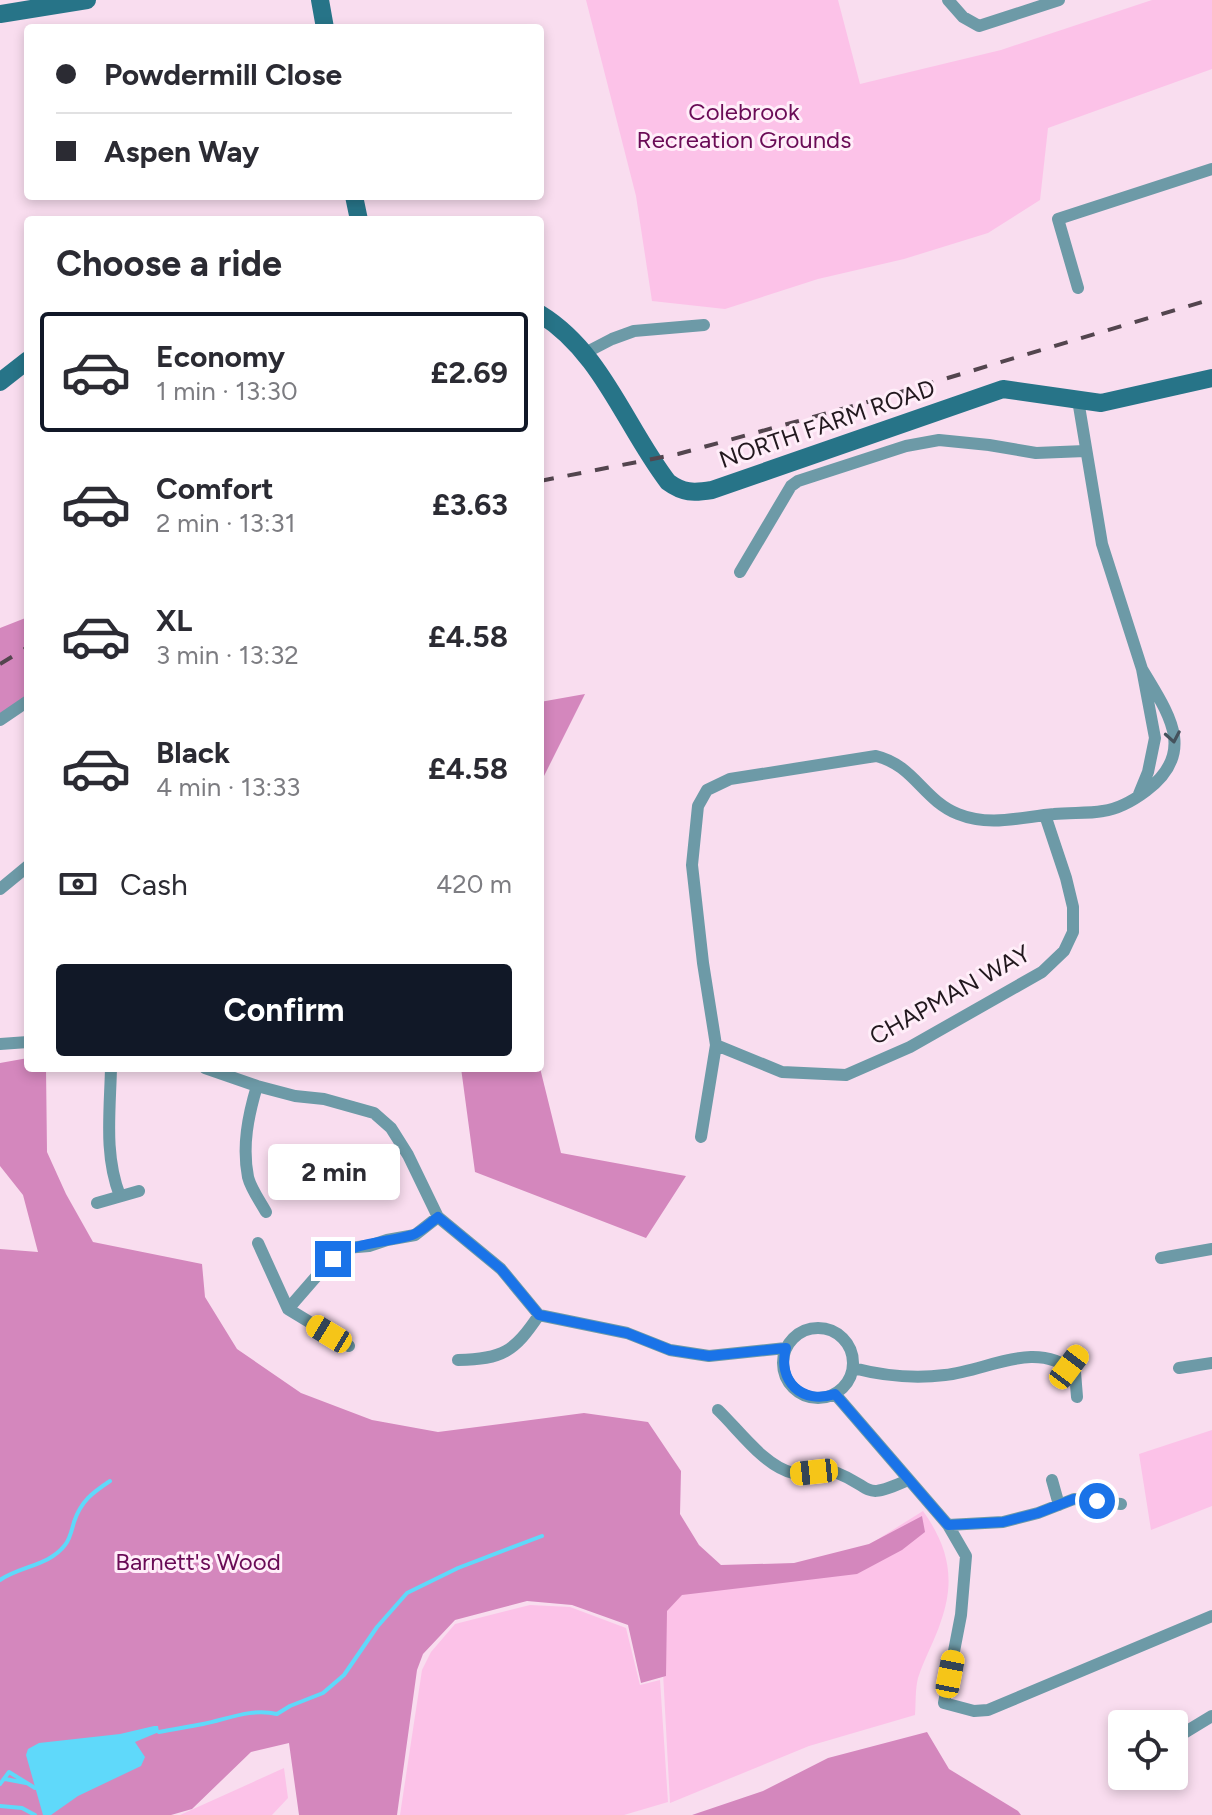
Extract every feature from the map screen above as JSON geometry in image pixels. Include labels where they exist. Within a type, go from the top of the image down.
[{"type":"street","points":[[0,14],[87,0]]},
{"type":"street","points":[[320,0],[324,24]]},
{"type":"street","points":[[948,0],[963,17],[979,26],[1059,0]]},
{"type":"street","points":[[1078,288],[1058,219],[1212,169]]},
{"type":"street","name":"NORTH FARM ROAD","points":[[544,317],[567,333],[585,353],[662,475],[680,491],[693,493],[712,490],[1003,389],[1101,403],[1212,378]]},
{"type":"street","points":[[585,353],[634,331],[704,325]]},
{"type":"street","points":[[0,382],[24,363]]},
{"type":"street","points":[[1078,400],[1102,544],[1142,669],[1155,738],[1148,772],[1138,797]]},
{"type":"street","points":[[740,572],[791,486],[798,481],[906,446],[939,440],[1036,453],[1085,451]]},
{"type":"street","points":[[701,1137],[716,1045],[692,865],[698,806],[707,790],[730,779],[762,772],[876,756],[893,760],[934,801],[958,814],[989,823],[1103,811],[1138,797],[1164,773],[1176,749],[1168,712],[1142,669]]},
{"type":"street","points":[[0,720],[24,704]]},
{"type":"street","name":"CHAPMAN WAY","points":[[716,1045],[782,1072],[846,1075],[910,1047],[1042,972],[1064,951],[1073,932],[1073,907],[1045,815]]},
{"type":"street","points":[[0,889],[24,869]]},
{"type":"street","points":[[0,1044],[24,1042]]},
{"type":"street","points":[[111,1072],[108,1155],[120,1196]]},
{"type":"street","points":[[217,1072],[295,1096],[324,1099],[374,1113],[391,1128],[408,1155],[438,1217],[501,1269],[539,1315],[627,1333],[670,1350],[709,1356],[786,1348],[802,1332],[824,1328],[843,1339],[850,1348],[853,1368],[849,1379],[835,1394],[814,1397],[794,1388],[784,1369],[786,1348]]},
{"type":"street","points":[[257,1086],[245,1138],[248,1179],[266,1212]]},
{"type":"street","points":[[97,1203],[139,1191]]},
{"type":"street","points":[[288,1309],[346,1248],[415,1235],[438,1217]]},
{"type":"street","points":[[258,1243],[288,1309],[349,1346]]},
{"type":"street","points":[[1161,1258],[1212,1249]]},
{"type":"street","points":[[458,1360],[501,1356],[527,1332],[539,1315]]},
{"type":"street","points":[[1069,1367],[1080,1353]]},
{"type":"street","points":[[853,1368],[878,1374],[925,1377],[1034,1357],[1051,1357],[1075,1372],[1077,1397]]},
{"type":"street","points":[[1179,1368],[1212,1363]]},
{"type":"street","points":[[835,1394],[948,1525],[966,1556],[961,1615],[944,1703],[974,1711],[988,1710],[1212,1616]]},
{"type":"street","points":[[718,1410],[772,1465],[796,1474],[833,1470],[867,1490],[881,1492],[908,1480]]},
{"type":"street","points":[[1052,1480],[1059,1505]]},
{"type":"street","points":[[948,1525],[1003,1522],[1074,1499],[1121,1504]]},
{"type":"street","points":[[1188,1731],[1212,1716]]},
{"type":"green space","name":"Colebrook Recreation Grounds","points":[[586,0],[838,0],[860,84],[1001,50],[1152,0],[1212,0],[1212,69],[1048,128],[1040,200],[988,233],[904,259],[818,279],[725,309],[652,301],[636,196]]},
{"type":"green space","points":[[24,619],[24,700],[0,716],[0,628]]},
{"type":"green space","points":[[585,694],[544,776],[544,701]]},
{"type":"green space","name":"Barnett's Wood","points":[[24,1059],[24,1072],[46,1072],[47,1152],[93,1242],[202,1264],[205,1297],[237,1349],[301,1393],[372,1420],[438,1432],[584,1413],[648,1422],[681,1471],[680,1514],[699,1545],[721,1565],[794,1563],[869,1544],[922,1516],[925,1532],[902,1550],[857,1574],[682,1595],[667,1611],[666,1676],[641,1683],[628,1625],[572,1605],[527,1601],[455,1620],[423,1654],[417,1670],[397,1815],[299,1815],[289,1743],[251,1752],[192,1809],[171,1815],[0,1815],[0,1249],[38,1252],[23,1195],[0,1166],[0,1063]]},
{"type":"green space","points":[[462,1072],[541,1072],[561,1153],[686,1176],[646,1238],[475,1172]]},
{"type":"green space","points":[[1212,1430],[1212,1506],[1151,1530],[1139,1454]]},
{"type":"green space","points":[[923,1511],[944,1550],[948,1591],[941,1621],[918,1678],[915,1715],[809,1746],[670,1803],[658,1579],[835,1566]]},
{"type":"green space","points":[[530,1605],[570,1607],[626,1628],[640,1685],[660,1680],[668,1802],[624,1815],[400,1815],[422,1670],[431,1652],[455,1624]]},
{"type":"green space","points":[[927,1732],[949,1769],[1021,1815],[692,1815],[763,1791],[828,1758]]},
{"type":"green space","points":[[284,1768],[288,1798],[272,1815],[180,1815]]},
{"type":"water","points":[[158,1726],[159,1732],[135,1742],[145,1757],[141,1766],[78,1796],[51,1815],[43,1815],[26,1755],[28,1749],[39,1743],[120,1734]]},
{"type":"waterway","points":[[0,1580],[43,1562],[58,1552],[68,1540],[84,1503],[110,1481]]},
{"type":"waterway","points":[[159,1732],[249,1713],[277,1714],[323,1693],[344,1675],[377,1627],[407,1593],[458,1568],[542,1536]]},
{"type":"waterway","points":[[0,1784],[9,1772],[35,1788]]},
{"type":"waterway","points":[[5,1779],[26,1783]]},
{"type":"waterway","points":[[0,1806],[22,1808],[35,1815]]},
{"type":"railway","points":[[544,480],[678,454],[864,403],[1212,299]]},
{"type":"railway","points":[[0,664],[24,649]]},
{"type":"route","points":[[333,1259],[346,1248],[415,1235],[438,1217],[501,1269],[539,1315],[627,1333],[670,1350],[709,1356],[786,1348],[784,1369],[787,1380],[794,1388],[814,1397],[835,1394],[948,1525],[1003,1522],[1074,1499],[1097,1501]]}]
